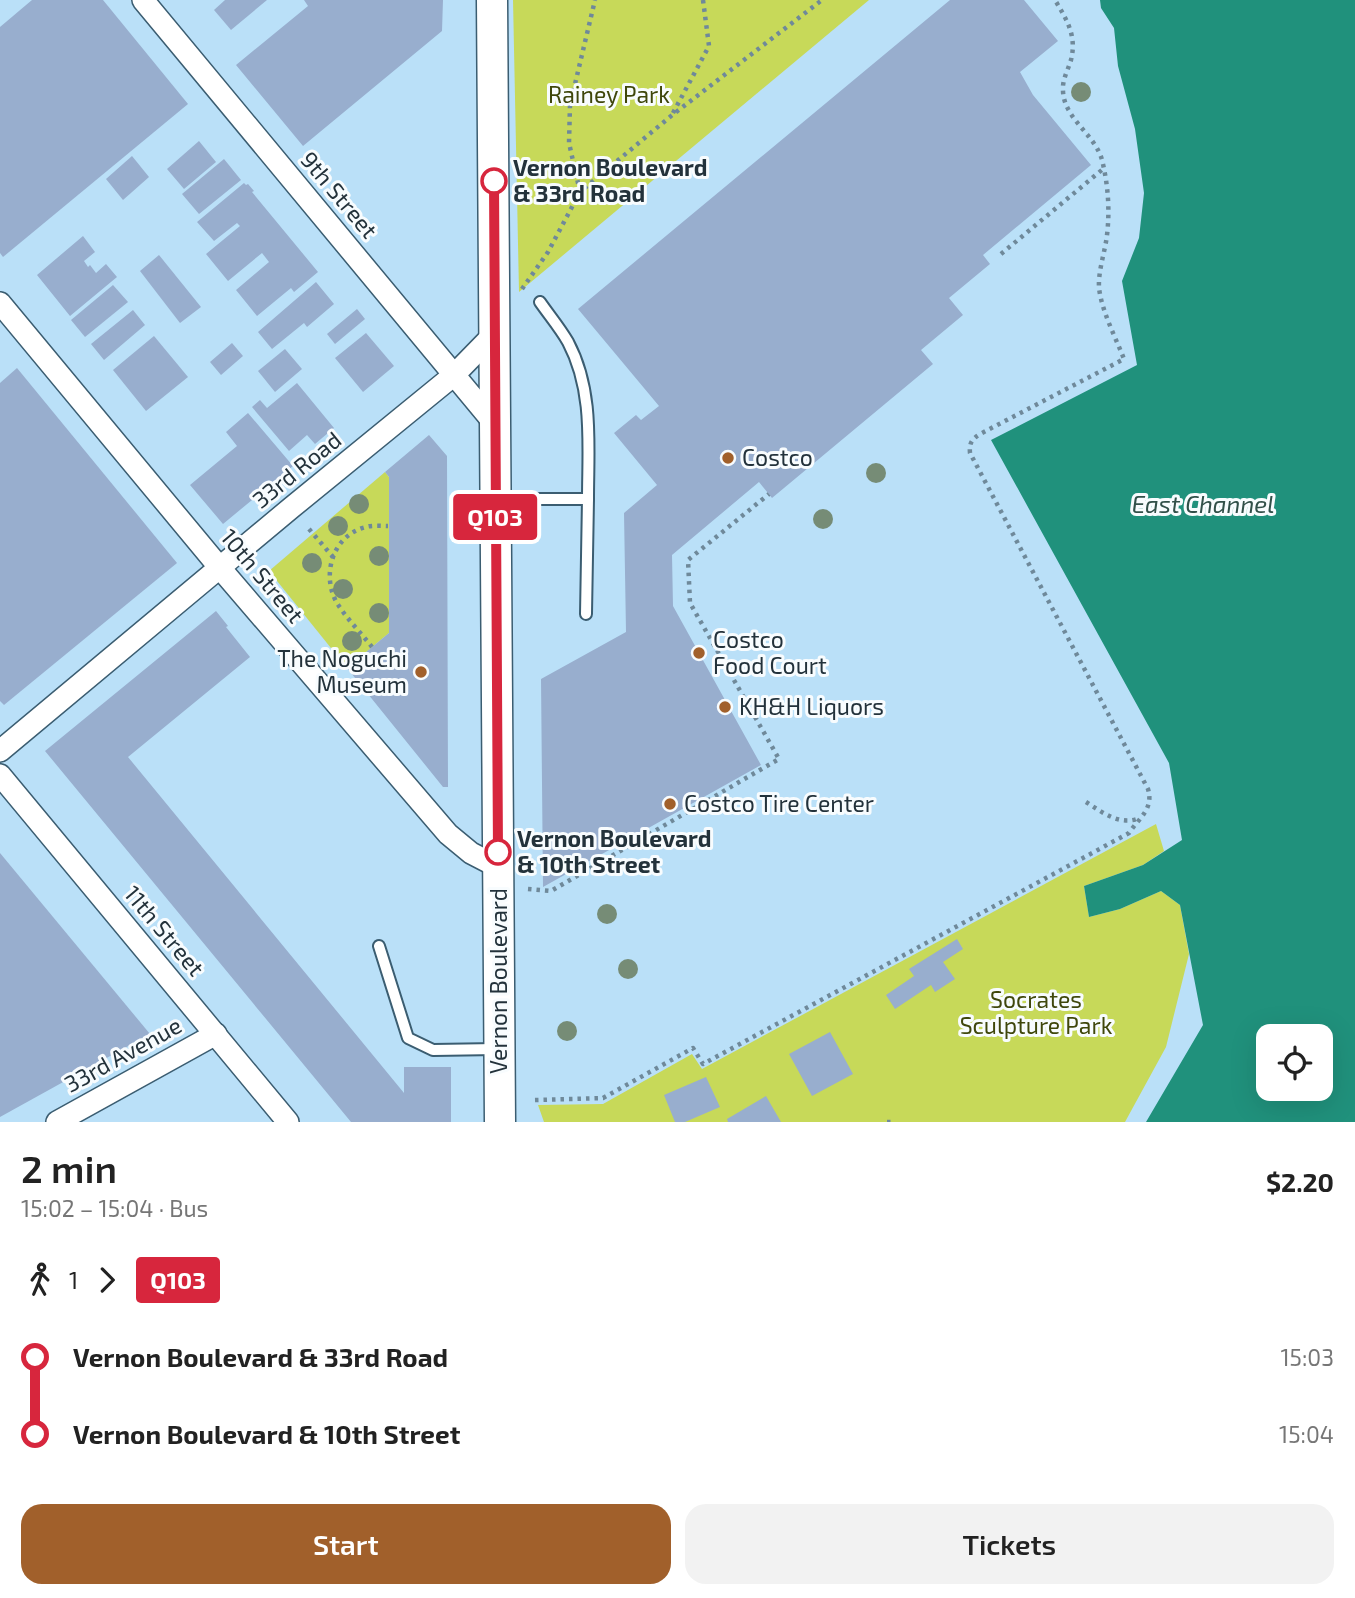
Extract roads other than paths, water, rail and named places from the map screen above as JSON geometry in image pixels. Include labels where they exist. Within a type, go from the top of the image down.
[{"type":"main road","name":"Vernon Boulevard","points":[[492,0],[500,1122]]},
{"type":"street","name":"9th Street","points":[[143,0],[494,424]]},
{"type":"street","name":"10th Street","points":[[0,303],[220,568],[448,834],[471,853],[498,867]]},
{"type":"street","name":"33rd Road","points":[[0,751],[454,375],[495,332]]},
{"type":"street","name":"11th Street","points":[[0,775],[288,1122]]},
{"type":"street","name":"33rd Avenue","points":[[57,1122],[216,1034]]},
{"type":"lane","points":[[540,302],[567,341],[579,367],[589,412],[586,614]]},
{"type":"lane","points":[[495,499],[588,499]]},
{"type":"lane","points":[[379,946],[408,1038],[433,1049],[500,1049]]},
{"type":"water","name":"East Channel","points":[[1100,0],[1355,0],[1355,1122],[1146,1122],[1203,1025],[1180,905],[1161,891],[1120,909],[1089,917],[1084,886],[1143,865],[1182,840],[1169,763],[991,440],[1137,365],[1122,281],[1139,238],[1144,193],[1135,129],[1118,66],[1114,28],[1101,8]]},
{"type":"place","name":"Vernon Boulevard & 33rd Road","points":[[494,181]]},
{"type":"place","name":"Costco","points":[[728,458]]},
{"type":"place","name":"Costco Food Court","points":[[699,653]]},
{"type":"place","name":"The Noguchi Museum","points":[[421,672]]},
{"type":"place","name":"KH&H Liquors","points":[[725,707]]},
{"type":"place","name":"Costco Tire Center","points":[[670,804]]},
{"type":"place","name":"Vernon Boulevard & 10th Street","points":[[498,852]]},
{"type":"park label","name":"Rainey Park","points":[[609,95]]},
{"type":"park label","name":"Socrates Sculpture Park","points":[[1036,1013]]}]
